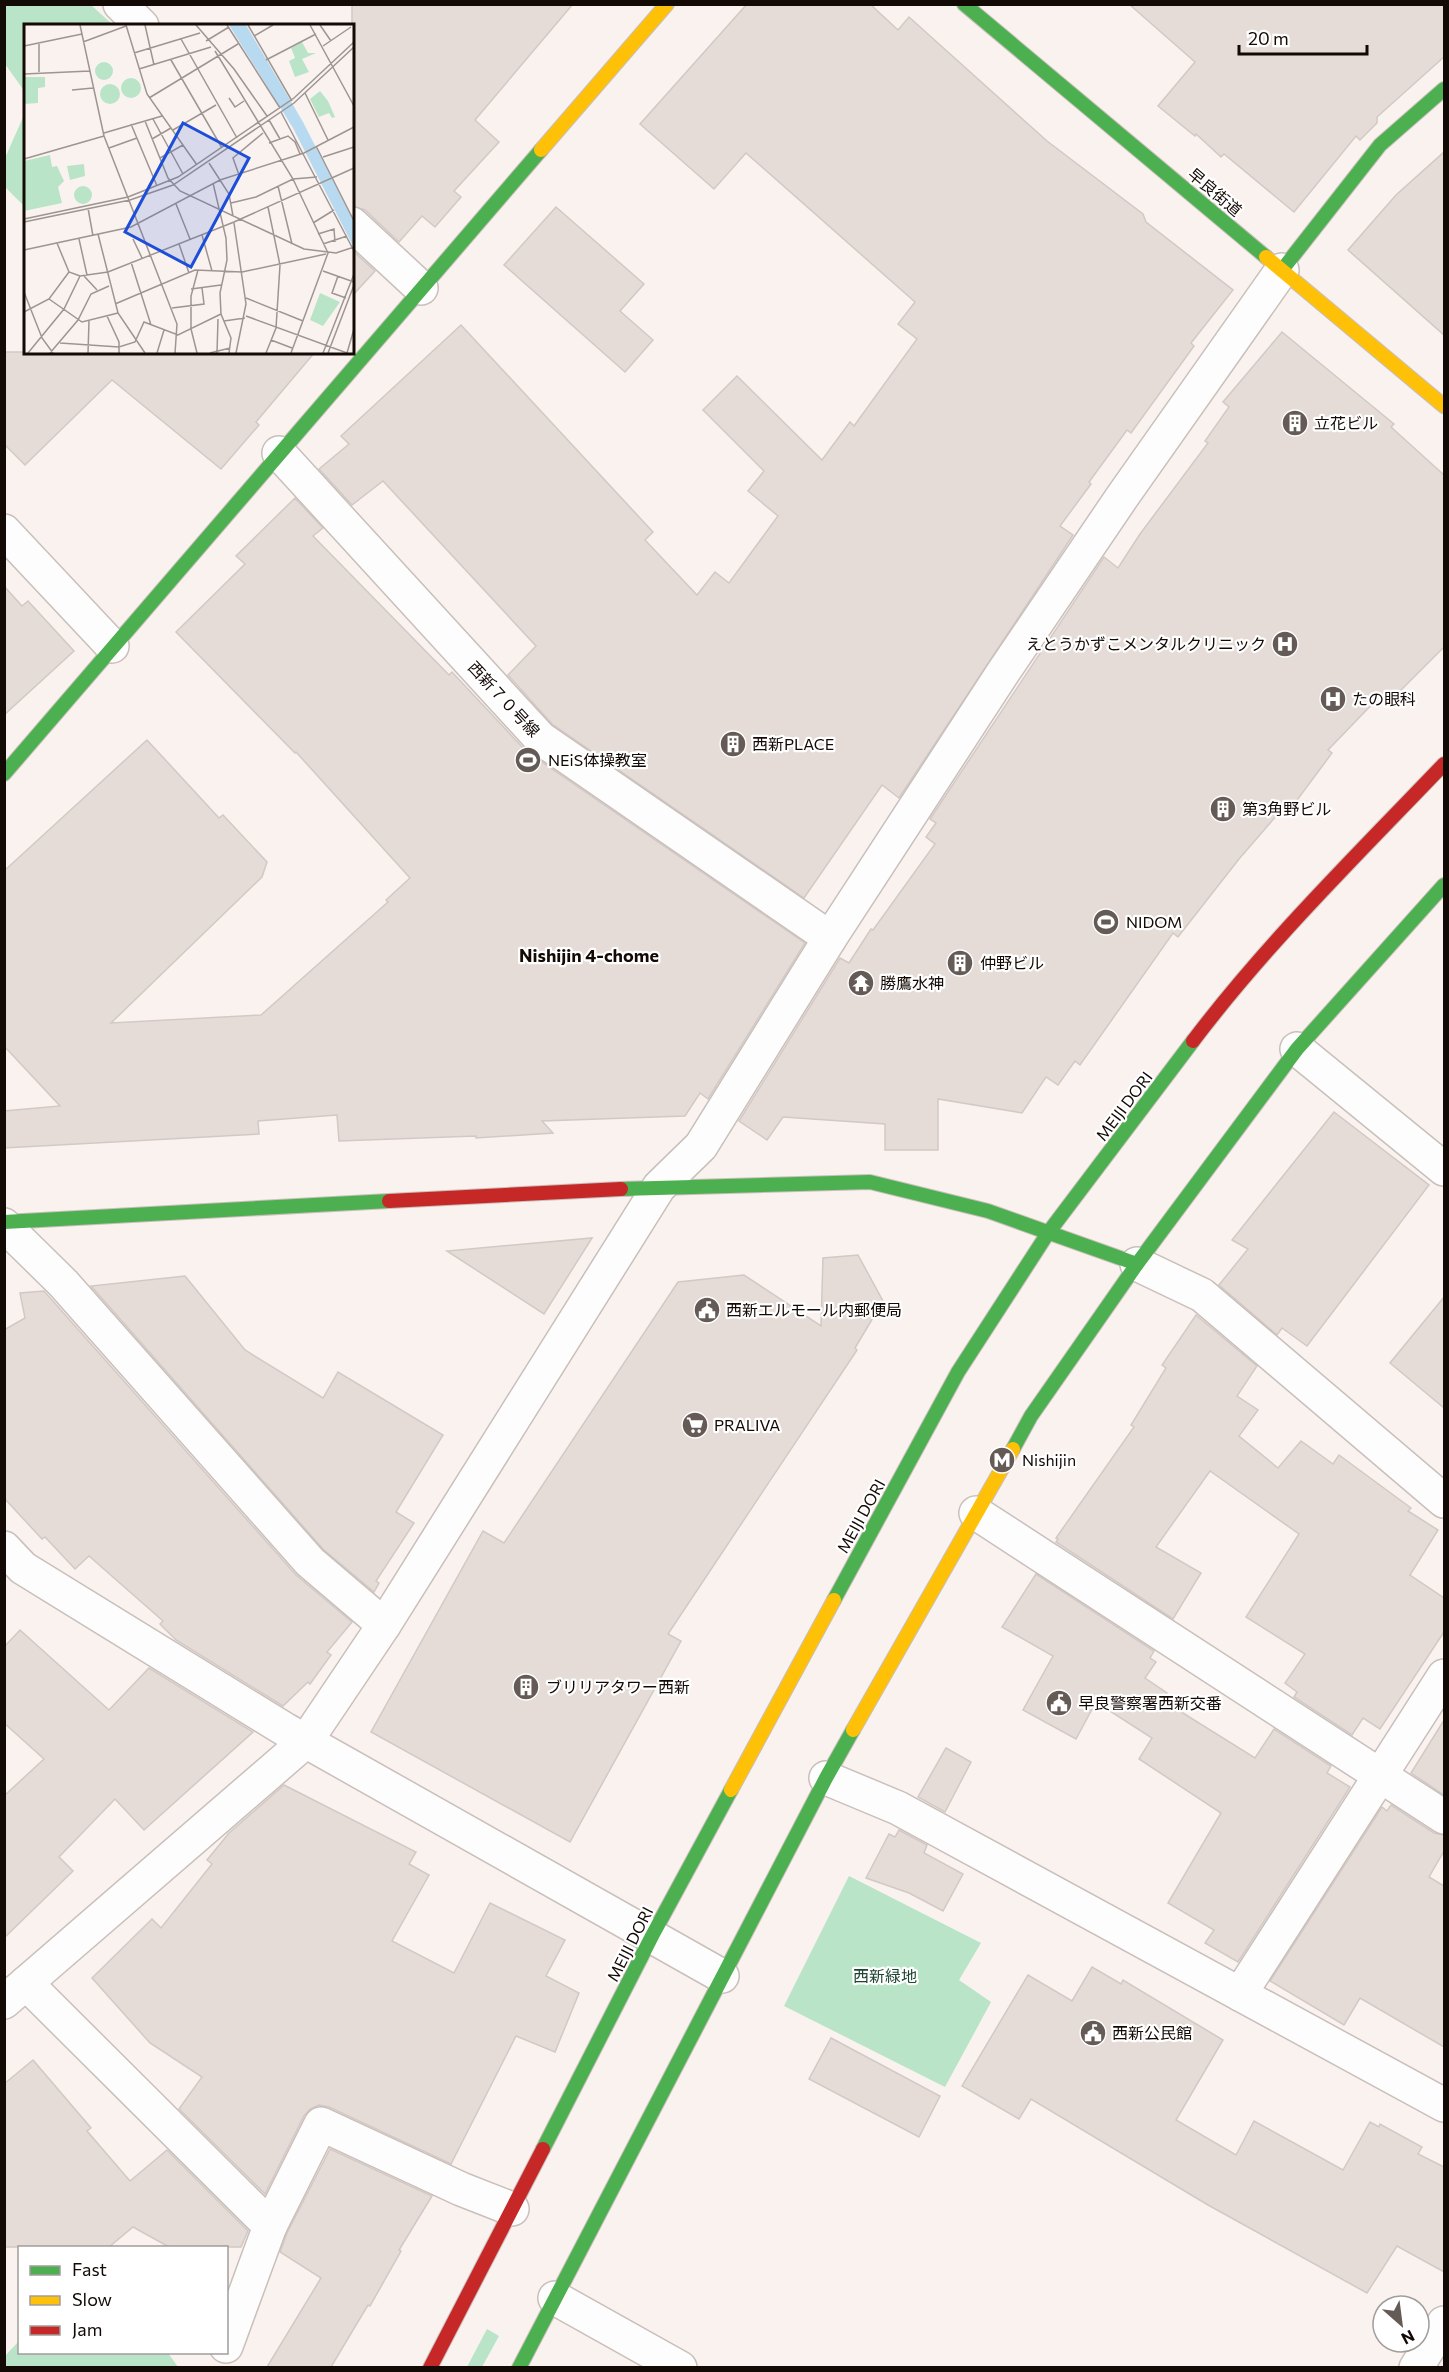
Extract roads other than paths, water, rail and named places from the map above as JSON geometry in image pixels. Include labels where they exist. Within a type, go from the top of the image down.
[{"type":"street","points":[[120,4],[140,24]]},
{"type":"street","points":[[4,774],[667,4]]},
{"type":"street","name":"早良街道","points":[[964,4],[1444,406]]},
{"type":"street","points":[[270,2226],[15,1992],[306,1741],[384,1625],[659,1187],[701,1146],[830,938],[1002,674],[1122,498],[1282,270],[1380,145],[1444,89]]},
{"type":"street","points":[[354,226],[421,288]]},
{"type":"street","name":"西新７０号線","points":[[279,453],[540,738],[830,938]]},
{"type":"street","points":[[4,531],[112,646]]},
{"type":"street","name":"MEIJI DORI","points":[[430,2367],[652,1936],[958,1372],[1048,1233],[1219,1007],[1327,887],[1444,764]]},
{"type":"street","points":[[519,2367],[826,1778],[1031,1416],[1137,1264],[1298,1049],[1444,885]]},
{"type":"street","points":[[1298,1049],[1444,1169]]},
{"type":"street","points":[[4,1223],[659,1187],[870,1182],[988,1211],[1137,1264],[1202,1294],[1444,1501]]},
{"type":"street","points":[[4,1223],[63,1283],[310,1562],[384,1625]]},
{"type":"street","points":[[976,1513],[1444,1817]]},
{"type":"street","points":[[4,1548],[23,1568],[306,1741],[722,1976]]},
{"type":"street","points":[[1240,1994],[1444,1676]]},
{"type":"street","points":[[826,1778],[898,1808],[1444,2105]]},
{"type":"street","points":[[228,2341],[270,2226],[321,2124],[461,2189],[512,2209]]},
{"type":"street","points":[[555,2298],[680,2367]]},
{"type":"street","points":[[1416,2367],[1444,2323]]},
{"type":"place","name":"立花ビル","points":[[1295,423]]},
{"type":"place","name":"えとうかずこメンタルクリニック","points":[[1285,644]]},
{"type":"place","name":"たの眼科","points":[[1333,699]]},
{"type":"place","name":"西新PLACE","points":[[733,744]]},
{"type":"place","name":"NEiS体操教室","points":[[528,760]]},
{"type":"place","name":"第3角野ビル","points":[[1223,809]]},
{"type":"place","name":"NIDOM","points":[[1106,922]]},
{"type":"place","name":"仲野ビル","points":[[960,963]]},
{"type":"place","name":"勝鷹水神","points":[[861,983]]},
{"type":"place","name":"西新エルモール内郵便局","points":[[707,1310]]},
{"type":"place","name":"PRALIVA","points":[[695,1425]]},
{"type":"place","name":"Nishijin","points":[[1002,1460]]},
{"type":"place","name":"ブリリアタワー西新","points":[[526,1687]]},
{"type":"place","name":"早良警察署西新交番","points":[[1059,1703]]},
{"type":"place","name":"西新公民館","points":[[1093,2033]]},
{"type":"district","name":"Nishijin 4-chome","points":[[589,956]]},
{"type":"park label","name":"西新緑地","points":[[885,1976]]}]
